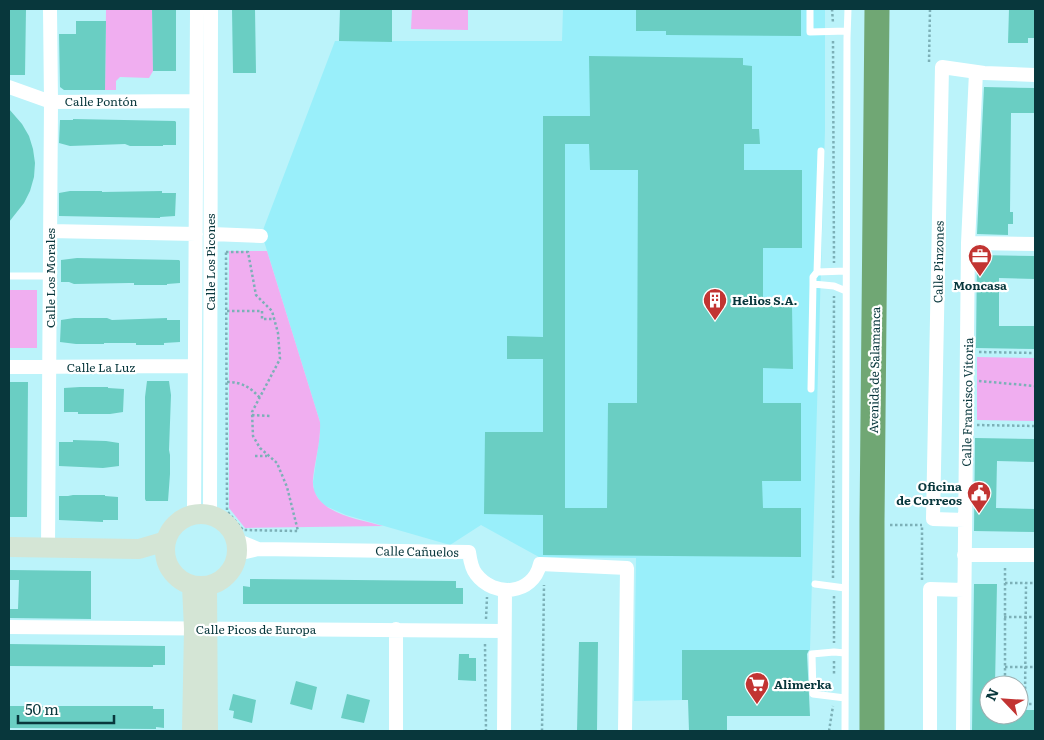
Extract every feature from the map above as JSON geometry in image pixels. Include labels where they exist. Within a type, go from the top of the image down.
[{"type":"highway","name":"Avenida de Salamanca","points":[[857,731],[860,323],[859,9]]},
{"type":"highway","name":"Avenida de Salamanca","points":[[872,731],[877,9]]},
{"type":"street","name":"Calle Los Morales","points":[[48,548],[52,102],[50,9]]},
{"type":"street","name":"Calle Los Picones","points":[[197,9],[194,366],[202,515]]},
{"type":"street","name":"Calle Los Picones","points":[[202,515],[211,234],[211,9]]},
{"type":"street","name":"Calle Pinzones","points":[[964,520],[933,519],[942,67],[976,72],[1035,75]]},
{"type":"street","name":"Calle Francisco Vitoria","points":[[963,731],[968,243],[976,72]]},
{"type":"street","name":"Calle Pontón","points":[[9,87],[52,102],[196,101]]},
{"type":"street","points":[[50,231],[196,234]]},
{"type":"street","points":[[211,234],[260,236]]},
{"type":"street","points":[[968,243],[1035,244]]},
{"type":"street","name":"Calle La Luz","points":[[9,367],[194,366]]},
{"type":"street","points":[[202,515],[221,520],[228,526],[237,547],[233,569],[227,576],[219,582],[200,586],[178,578],[171,570],[166,549],[172,528],[176,524],[185,518],[202,515]]},
{"type":"street","points":[[9,547],[166,549]]},
{"type":"street","name":"Calle Cañuelos","points":[[237,547],[258,549],[470,552],[471,563],[476,574],[487,584],[505,591]]},
{"type":"street","points":[[964,555],[1035,555]]},
{"type":"street","points":[[504,731],[505,591],[516,590],[527,583],[538,572],[540,564],[627,568],[625,731]]},
{"type":"street","points":[[200,586],[208,731]]},
{"type":"street","points":[[930,731],[930,589],[964,590]]},
{"type":"street","name":"Calle Picos de Europa","points":[[9,627],[504,631]]},
{"type":"street","points":[[192,731],[201,629]]},
{"type":"street","points":[[396,629],[396,731]]},
{"type":"lane","points":[[810,9],[810,32],[847,31]]},
{"type":"lane","points":[[845,731],[848,9]]},
{"type":"lane","points":[[811,389],[813,277],[817,272],[821,151]]},
{"type":"lane","points":[[817,272],[846,271]]},
{"type":"lane","points":[[9,276],[50,276]]},
{"type":"lane","points":[[813,284],[834,286],[846,291]]},
{"type":"lane","points":[[816,584],[845,588]]},
{"type":"lane","points":[[845,653],[812,654],[813,694],[845,698]]},
{"type":"path","points":[[832,9],[834,272]]},
{"type":"path","points":[[226,252],[248,252],[256,294],[272,311],[274,319],[278,333],[280,359],[252,412],[253,436],[260,448],[277,463],[288,487],[298,531],[243,530],[227,511],[226,252]]},
{"type":"path","points":[[829,731],[833,715],[834,697],[834,286]]},
{"type":"path","points":[[227,312],[262,312],[262,319],[274,319]]},
{"type":"path","points":[[968,351],[1035,353]]},
{"type":"path","points":[[967,379],[1035,386]]},
{"type":"path","points":[[227,382],[236,382],[251,387],[260,398]]},
{"type":"path","points":[[252,415],[270,416]]},
{"type":"path","points":[[966,424],[1035,426]]},
{"type":"path","points":[[255,456],[268,456]]},
{"type":"path","points":[[883,525],[931,526]]},
{"type":"path","points":[[1005,567],[1005,675]]},
{"type":"path","points":[[922,582],[930,582]]},
{"type":"path","points":[[1005,583],[1035,583]]},
{"type":"path","points":[[1025,675],[1026,583]]},
{"type":"path","points":[[1004,616],[1035,617]]},
{"type":"path","points":[[1005,667],[1035,667]]},
{"type":"shaded area","points":[[106,9],[152,9],[153,71],[149,78],[120,77],[116,81],[116,90],[105,90]]},
{"type":"shaded area","points":[[412,9],[468,9],[468,30],[411,29]]},
{"type":"shaded area","points":[[563,9],[825,9],[825,130],[810,650],[682,650],[682,700],[634,701],[636,558],[539,557],[481,525],[450,545],[346,515],[323,505],[314,492],[313,482],[320,422],[264,241],[263,230],[335,41],[562,41]]},
{"type":"shaded area","points":[[229,251],[267,251],[320,422],[319,443],[313,479],[314,490],[319,500],[338,513],[383,526],[245,528],[229,508]]},
{"type":"shaded area","points":[[9,290],[37,290],[37,348],[9,348]]},
{"type":"shaded area","points":[[977,357],[1035,358],[1035,421],[977,420]]},
{"type":"building","points":[[9,9],[26,9],[25,75],[9,75]]},
{"type":"building","points":[[152,9],[176,9],[176,71],[153,71]]},
{"type":"building","points":[[232,9],[255,9],[256,73],[233,73]]},
{"type":"building","points":[[340,9],[392,9],[392,42],[339,41]]},
{"type":"building","points":[[636,9],[801,9],[801,36],[666,35],[666,31],[636,31]]},
{"type":"building","points":[[1009,9],[1035,9],[1035,38],[1028,38],[1028,43],[1008,43]]},
{"type":"building","points":[[76,21],[106,21],[105,90],[64,90],[60,87],[59,34],[76,34]]},
{"type":"building","name":"Helios S.A.","points":[[589,56],[743,58],[743,65],[752,66],[752,129],[759,129],[760,144],[744,144],[744,170],[802,170],[802,248],[763,248],[763,306],[792,306],[793,369],[763,368],[763,403],[801,403],[801,481],[762,481],[763,508],[801,508],[801,557],[543,555],[543,515],[484,514],[485,432],[543,432],[543,359],[507,359],[507,336],[543,337],[543,116],[590,116]],"holes":[[[565,144],[589,144],[590,170],[638,170],[637,403],[608,403],[607,508],[565,508]]]},
{"type":"building","points":[[984,87],[1035,88],[1035,113],[1011,113],[1010,212],[1013,212],[1013,224],[1008,224],[1008,235],[977,234]]},
{"type":"building","points":[[9,109],[22,124],[29,136],[35,163],[30,191],[24,203],[9,222]]},
{"type":"building","points":[[60,120],[175,121],[176,145],[70,146],[59,143]]},
{"type":"building","points":[[70,191],[162,191],[162,193],[176,193],[175,216],[160,218],[59,216],[59,193]]},
{"type":"building","points":[[977,255],[1035,256],[1035,279],[999,278],[999,326],[1035,326],[1035,349],[976,348]]},
{"type":"building","points":[[77,258],[179,260],[180,283],[134,285],[134,283],[74,284],[61,282],[61,260]]},
{"type":"building","points":[[107,318],[112,320],[167,318],[167,320],[180,320],[180,342],[164,343],[164,345],[136,345],[136,343],[76,344],[60,342],[61,320]]},
{"type":"building","points":[[147,381],[169,381],[171,395],[168,501],[146,501],[145,499],[145,397]]},
{"type":"building","points":[[9,382],[28,382],[27,517],[9,517]]},
{"type":"building","points":[[64,388],[124,389],[123,412],[78,414],[78,412],[64,412]]},
{"type":"building","points":[[975,438],[1035,439],[1035,462],[997,461],[996,508],[1035,509],[1035,532],[974,531]]},
{"type":"building","points":[[73,440],[119,443],[119,466],[103,468],[59,466],[59,442],[73,442]]},
{"type":"building","points":[[59,496],[118,497],[118,520],[103,520],[103,522],[59,520]]},
{"type":"building","points":[[9,570],[91,571],[91,619],[9,618],[9,609],[18,609],[19,580],[9,580]]},
{"type":"building","points":[[250,579],[456,581],[456,588],[463,588],[463,604],[243,604],[243,586],[250,587]]},
{"type":"building","points":[[974,584],[997,584],[995,675],[979,675],[979,725],[1029,725],[1029,710],[1035,710],[1035,731],[972,731]]},
{"type":"building","points":[[579,642],[598,642],[597,731],[577,731]]},
{"type":"building","points":[[9,644],[165,646],[165,665],[153,665],[153,667],[9,666]]},
{"type":"building","points":[[682,650],[809,650],[807,654],[810,716],[727,716],[727,731],[689,731],[688,700],[682,700]]},
{"type":"building","points":[[459,654],[469,654],[469,658],[476,658],[476,681],[458,680]]},
{"type":"building","points":[[296,681],[317,687],[312,710],[290,704]]},
{"type":"building","points":[[233,694],[256,700],[252,723],[233,718],[234,711],[229,710]]},
{"type":"building","points":[[347,694],[370,700],[364,723],[341,718]]},
{"type":"building","points":[[9,706],[153,706],[153,709],[164,709],[164,728],[9,728]]},
{"type":"place","name":"Moncasa","points":[[980,277]]},
{"type":"place","name":"Helios S.A.","points":[[715,321]]},
{"type":"place","name":"Oficina de Correos","points":[[979,514]]},
{"type":"place","name":"Alimerka","points":[[757,705]]}]
